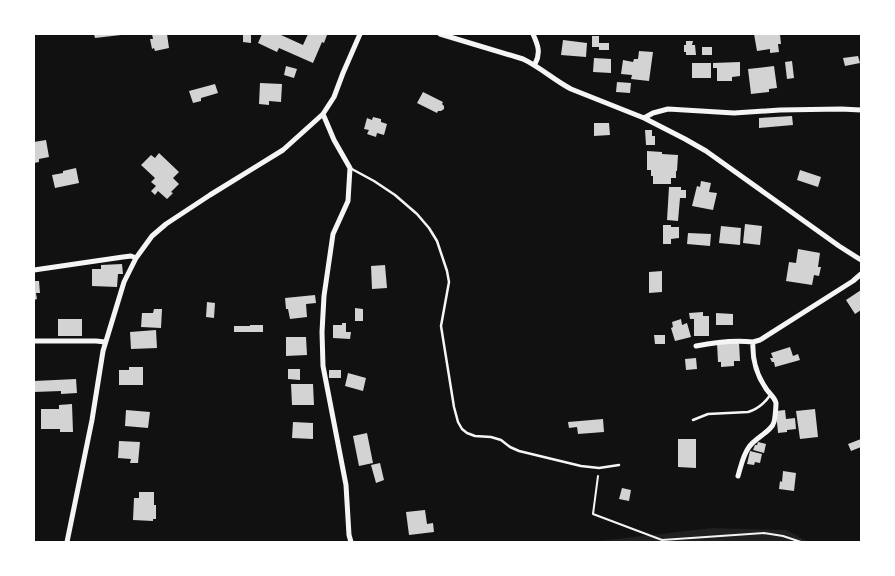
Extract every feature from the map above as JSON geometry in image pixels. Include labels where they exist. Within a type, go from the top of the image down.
[{"type":"street","points":[[67,542],[92,420],[105,342],[124,282],[136,258],[152,236],[166,224],[283,150],[323,114],[334,97],[342,73],[360,34]]},
{"type":"street","points":[[440,34],[523,59],[535,64],[571,89],[661,126],[706,151],[861,260]]},
{"type":"street","points":[[533,34],[539,48],[535,64]]},
{"type":"street","points":[[644,118],[653,112],[668,109],[734,113],[780,110],[861,110]]},
{"type":"street","points":[[323,114],[334,140],[350,168],[348,201],[333,234],[324,296],[322,332],[323,366],[346,485],[351,542]]},
{"type":"street","points":[[34,270],[131,256],[136,258]]},
{"type":"street","points":[[696,346],[714,342],[753,342],[760,340],[854,281],[861,274]]},
{"type":"street","points":[[34,341],[105,342]]},
{"type":"street","points":[[738,476],[746,451],[750,445],[773,426],[776,402],[762,381],[755,366],[753,342]]},
{"type":"lane","points":[[350,168],[374,181],[410,208],[429,228],[437,241],[449,282],[441,326],[454,407],[462,429],[466,433],[475,436],[501,440],[519,451],[581,466],[599,468],[619,465]]},
{"type":"lane","points":[[693,420],[708,414],[748,412],[764,403],[771,394]]},
{"type":"path","points":[[599,468],[593,514],[653,537],[662,540],[764,533],[783,536],[801,542]]},
{"type":"shaded area","points":[[713,528],[786,530],[809,542],[590,542]]},
{"type":"building","points":[[94,34],[121,34],[121,35],[95,38]]},
{"type":"building","points":[[152,34],[167,34],[169,48],[155,51],[154,48],[152,49],[150,39],[153,39]]},
{"type":"building","points":[[243,34],[251,34],[251,43],[243,42]]},
{"type":"building","points":[[262,34],[281,34],[303,45],[308,34],[327,35],[313,63],[279,48],[277,52],[258,43]]},
{"type":"building","points":[[754,34],[780,34],[781,44],[778,44],[779,52],[770,53],[770,49],[757,51]]},
{"type":"building","points":[[592,36],[599,36],[599,43],[609,43],[609,50],[599,50],[599,47],[592,47]]},
{"type":"building","points":[[563,40],[587,43],[586,57],[561,55]]},
{"type":"building","points":[[686,41],[693,41],[692,45],[695,45],[696,55],[686,55],[684,45],[686,45]]},
{"type":"building","points":[[702,47],[712,47],[712,55],[702,55]]},
{"type":"building","points":[[639,51],[653,52],[649,81],[631,79],[632,75],[621,74],[623,60],[633,62],[634,59],[638,59]]},
{"type":"building","points":[[858,56],[860,63],[845,66],[843,58]]},
{"type":"building","points":[[594,58],[611,59],[611,73],[593,72]]},
{"type":"building","points":[[792,61],[794,78],[787,79],[785,62]]},
{"type":"building","points":[[740,62],[740,76],[732,77],[732,81],[717,81],[717,68],[713,68],[713,63]]},
{"type":"building","points":[[692,63],[711,63],[711,78],[692,78]]},
{"type":"building","points":[[286,66],[297,69],[294,78],[284,75]]},
{"type":"building","points":[[774,66],[777,88],[769,89],[769,92],[751,94],[748,69]]},
{"type":"building","points":[[617,82],[631,83],[630,93],[616,92]]},
{"type":"building","points":[[260,83],[282,84],[281,102],[269,101],[269,105],[259,104]]},
{"type":"building","points":[[215,84],[218,93],[201,98],[201,101],[193,103],[189,91]]},
{"type":"building","points":[[423,92],[443,102],[444,109],[437,113],[417,103]]},
{"type":"building","points":[[792,116],[793,125],[759,128],[759,118]]},
{"type":"building","points":[[373,117],[381,119],[381,122],[387,124],[384,135],[377,133],[376,137],[367,134],[369,130],[364,129],[367,118],[372,120]]},
{"type":"building","points":[[594,123],[609,123],[610,135],[594,136]]},
{"type":"building","points":[[645,130],[652,130],[652,136],[655,136],[655,145],[646,145]]},
{"type":"building","points":[[46,140],[49,157],[39,159],[39,162],[34,163],[34,142]]},
{"type":"building","points":[[647,151],[678,155],[676,178],[671,178],[671,184],[653,184],[651,170],[647,170]]},
{"type":"building","points":[[159,153],[179,172],[173,178],[179,184],[167,199],[158,191],[155,195],[151,191],[156,186],[151,182],[155,178],[141,165],[151,155],[155,158]]},
{"type":"building","points":[[76,168],[79,183],[55,188],[52,175]]},
{"type":"building","points":[[800,170],[821,177],[818,187],[797,180]]},
{"type":"building","points":[[701,181],[711,183],[709,192],[717,193],[713,210],[692,206],[697,186],[700,187]]},
{"type":"building","points":[[669,187],[681,187],[681,190],[686,190],[686,198],[680,198],[678,221],[667,220]]},
{"type":"building","points":[[745,224],[762,226],[760,245],[743,243]]},
{"type":"building","points":[[663,225],[679,227],[679,238],[671,239],[671,244],[663,244]]},
{"type":"building","points":[[721,226],[741,228],[740,245],[719,243]]},
{"type":"building","points":[[688,233],[711,234],[710,246],[687,244]]},
{"type":"building","points":[[798,249],[820,253],[818,267],[821,267],[819,276],[814,275],[812,285],[786,281],[789,262],[796,263]]},
{"type":"building","points":[[122,264],[123,274],[118,274],[117,287],[92,286],[92,269],[101,269],[101,265]]},
{"type":"building","points":[[385,265],[387,288],[372,289],[371,266]]},
{"type":"building","points":[[662,271],[662,292],[649,293],[649,272]]},
{"type":"building","points":[[34,281],[39,281],[40,293],[36,293],[37,299],[34,300]]},
{"type":"building","points":[[861,290],[861,310],[855,314],[846,300]]},
{"type":"building","points":[[315,295],[316,303],[306,304],[307,317],[290,319],[288,309],[286,309],[285,298]]},
{"type":"building","points":[[207,302],[215,303],[214,318],[206,317]]},
{"type":"building","points":[[355,308],[363,309],[363,321],[355,321]]},
{"type":"building","points":[[154,309],[162,309],[161,328],[141,327],[142,313],[153,313]]},
{"type":"building","points":[[703,312],[703,316],[709,316],[709,336],[694,336],[694,319],[690,319],[689,313]]},
{"type":"building","points":[[716,313],[733,314],[733,325],[716,325]]},
{"type":"building","points":[[58,319],[82,319],[82,336],[58,336]]},
{"type":"building","points":[[681,319],[682,325],[687,323],[691,337],[675,341],[671,328],[673,327],[672,322]]},
{"type":"building","points":[[342,323],[346,323],[346,332],[351,332],[350,339],[333,338],[333,325],[342,325]]},
{"type":"building","points":[[263,325],[263,332],[234,332],[234,326]]},
{"type":"building","points":[[156,330],[157,348],[131,349],[130,332]]},
{"type":"building","points":[[654,335],[665,335],[665,344],[655,344]]},
{"type":"building","points":[[286,337],[306,337],[307,355],[286,356]]},
{"type":"building","points":[[739,342],[740,361],[734,361],[734,366],[721,367],[721,362],[718,362],[717,343]]},
{"type":"building","points":[[790,347],[793,356],[798,354],[800,360],[775,367],[774,362],[770,358],[773,358],[771,353]]},
{"type":"building","points":[[696,358],[697,369],[686,370],[685,359]]},
{"type":"building","points":[[129,367],[143,367],[143,385],[119,385],[119,370],[129,370]]},
{"type":"building","points":[[288,369],[300,369],[300,380],[288,379]]},
{"type":"building","points":[[329,370],[341,370],[341,378],[329,378]]},
{"type":"building","points":[[348,373],[366,378],[363,391],[345,386]]},
{"type":"building","points":[[76,379],[77,393],[61,394],[61,391],[34,392],[34,381]]},
{"type":"building","points":[[291,384],[313,384],[314,405],[292,405]]},
{"type":"building","points":[[72,404],[73,432],[60,432],[60,429],[41,429],[41,409],[59,409],[59,405]]},
{"type":"building","points":[[815,409],[818,437],[800,439],[796,411]]},
{"type":"building","points":[[126,410],[150,412],[148,428],[125,426]]},
{"type":"building","points":[[785,410],[786,419],[795,418],[796,429],[778,433],[776,411]]},
{"type":"building","points":[[603,419],[604,432],[578,434],[577,427],[569,428],[568,422]]},
{"type":"building","points":[[293,422],[313,423],[313,439],[292,438]]},
{"type":"building","points":[[367,433],[373,463],[359,466],[353,436]]},
{"type":"building","points":[[678,439],[696,439],[696,468],[678,467]]},
{"type":"building","points":[[861,439],[861,447],[851,451],[848,444]]},
{"type":"building","points":[[119,441],[140,442],[138,463],[130,463],[131,459],[118,458]]},
{"type":"building","points":[[758,442],[766,444],[764,453],[753,450]]},
{"type":"building","points":[[750,451],[762,454],[760,463],[755,462],[754,465],[747,464]]},
{"type":"building","points":[[380,463],[384,480],[376,483],[371,465]]},
{"type":"building","points":[[783,471],[796,473],[794,491],[779,489]]},
{"type":"building","points":[[622,488],[631,490],[629,501],[619,499]]},
{"type":"building","points":[[139,492],[154,492],[156,519],[153,519],[153,521],[133,520],[134,498],[139,498]]},
{"type":"building","points":[[425,510],[427,524],[433,523],[434,532],[409,535],[406,512]]}]
